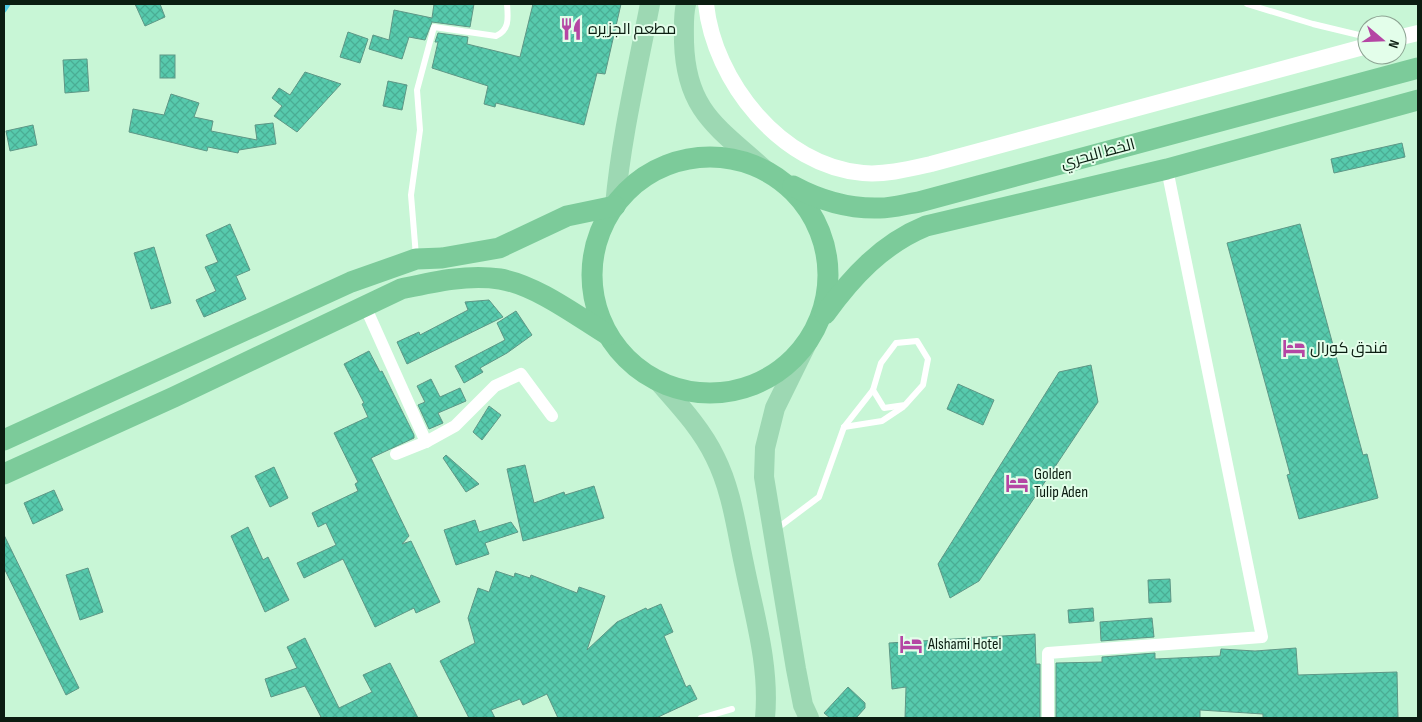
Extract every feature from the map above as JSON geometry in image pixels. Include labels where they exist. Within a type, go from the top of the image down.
[{"type":"highway","name":"الخط البحري","points":[[1418,68],[899,205],[880,208],[844,204],[814,197],[773,175],[742,162],[717,157],[684,160],[668,165],[646,177],[626,193],[615,206],[599,236],[592,270],[596,304],[608,335],[630,362],[658,381],[673,388],[706,394],[740,390],[756,384],[785,366],[812,334],[861,268],[908,234],[926,226],[1167,169],[1418,100]]},
{"type":"highway","points":[[773,175],[792,190],[808,209],[820,231],[824,246],[828,279],[824,303],[812,334]]},
{"type":"highway","points":[[4,440],[351,282],[416,259],[442,258],[499,248],[567,216],[615,206]]},
{"type":"highway","points":[[4,474],[174,397],[365,306],[401,290],[433,282],[464,278],[500,279],[530,289],[608,335]]},
{"type":"main road","points":[[615,206],[620,153],[632,102],[650,4]]},
{"type":"main road","points":[[686,4],[684,12],[685,61],[694,98],[706,117],[773,175]]},
{"type":"main road","points":[[809,718],[796,669],[764,477],[766,448],[775,408],[812,334]]},
{"type":"main road","points":[[658,381],[695,424],[715,457],[732,497],[763,661],[767,698],[765,718]]},
{"type":"street","points":[[706,4],[715,48],[726,72],[756,114],[774,132],[808,154],[838,168],[863,173],[886,172],[931,164],[1357,49]]},
{"type":"street","points":[[1048,718],[1048,653],[1262,636],[1167,169]]},
{"type":"street","points":[[365,306],[426,442]]},
{"type":"street","points":[[396,454],[426,442],[455,426],[495,386],[521,374],[552,416]]},
{"type":"lane","points":[[416,259],[411,194],[420,130],[417,90],[434,27],[496,36],[503,33],[508,24],[507,4]]},
{"type":"lane","points":[[1247,4],[1313,24],[1357,35]]},
{"type":"lane","points":[[774,531],[819,496],[844,427],[873,390],[881,363],[896,343],[917,342],[928,358],[923,385],[904,406],[882,421],[844,427]]},
{"type":"lane","points":[[873,390],[884,408],[904,406]]},
{"type":"lane","points":[[701,718],[732,709]]},
{"type":"building","points":[[135,4],[160,4],[165,17],[145,26]]},
{"type":"building","points":[[434,4],[474,4],[470,27],[432,22],[425,40],[409,37],[402,59],[369,49],[373,35],[389,40],[394,10],[432,18]]},
{"type":"building","points":[[533,4],[621,4],[605,74],[597,73],[584,125],[496,103],[495,107],[484,104],[488,86],[432,68],[438,42],[435,42],[438,33],[468,37],[467,44],[520,57]]},
{"type":"building","points":[[348,32],[368,39],[360,63],[340,57]]},
{"type":"building","points":[[160,55],[175,55],[175,78],[160,78]]},
{"type":"building","points":[[87,59],[89,91],[65,93],[63,60]]},
{"type":"building","points":[[305,72],[341,84],[297,132],[274,116],[282,106],[272,98],[279,88],[290,95]]},
{"type":"building","points":[[388,81],[407,85],[402,110],[383,106]]},
{"type":"building","points":[[171,94],[199,103],[194,117],[213,121],[211,131],[257,140],[255,125],[273,123],[276,144],[239,150],[238,153],[208,147],[207,151],[129,132],[133,109],[164,115]]},
{"type":"building","points":[[33,125],[37,145],[10,151],[6,131]]},
{"type":"building","points":[[1402,143],[1405,157],[1334,173],[1331,159]]},
{"type":"building","points":[[230,224],[250,270],[236,276],[246,299],[204,317],[196,300],[216,291],[205,267],[218,262],[206,235]]},
{"type":"building","name":"فندق كورال","points":[[1300,224],[1363,455],[1367,454],[1378,498],[1299,519],[1287,475],[1290,474],[1227,243]]},
{"type":"building","points":[[154,247],[171,303],[151,309],[134,253]]},
{"type":"building","points":[[489,300],[503,317],[407,364],[397,342],[419,332],[420,335],[468,310],[465,302]]},
{"type":"building","points":[[516,311],[532,335],[507,353],[480,368],[483,372],[464,383],[455,366],[505,340],[497,323]]},
{"type":"building","points":[[369,351],[380,372],[382,371],[414,435],[414,438],[371,458],[409,536],[402,544],[411,541],[440,602],[416,613],[414,608],[375,627],[343,559],[304,578],[297,563],[336,545],[326,523],[318,527],[312,513],[358,491],[355,484],[358,482],[334,433],[368,417],[362,404],[364,403],[344,364]]},
{"type":"building","name":"Golden Tulip Aden","points":[[1091,365],[1098,402],[979,581],[950,598],[938,564],[1059,372]]},
{"type":"building","points":[[431,379],[440,397],[460,388],[466,401],[438,413],[443,423],[429,429],[418,405],[425,402],[417,386]]},
{"type":"building","points":[[958,384],[994,400],[983,425],[947,409]]},
{"type":"building","points":[[489,406],[501,415],[482,440],[473,432]]},
{"type":"building","points":[[446,455],[479,484],[466,492],[443,458]]},
{"type":"building","points":[[525,465],[534,503],[564,492],[565,495],[594,486],[604,518],[523,541],[507,469]]},
{"type":"building","points":[[274,467],[288,498],[270,507],[255,476]]},
{"type":"building","points":[[54,490],[63,510],[33,524],[24,503]]},
{"type":"building","points":[[475,520],[479,532],[511,522],[518,532],[485,543],[489,554],[456,565],[444,530]]},
{"type":"building","points":[[248,527],[263,560],[268,557],[289,600],[265,612],[231,536]]},
{"type":"building","points":[[4,535],[79,688],[66,695],[4,568]]},
{"type":"building","points":[[88,568],[103,612],[80,620],[66,575]]},
{"type":"building","points":[[496,571],[514,577],[515,573],[530,578],[531,575],[577,593],[579,587],[605,596],[587,650],[617,622],[646,608],[647,610],[661,604],[673,632],[664,636],[686,687],[690,685],[697,699],[656,718],[558,718],[547,694],[523,705],[520,699],[491,710],[495,718],[469,718],[440,661],[475,643],[468,618],[478,588],[489,592]]},
{"type":"building","points":[[1170,579],[1171,602],[1149,603],[1148,580]]},
{"type":"building","points":[[1093,608],[1094,621],[1069,623],[1068,610]]},
{"type":"building","points":[[1152,618],[1154,637],[1101,641],[1100,622]]},
{"type":"building","points":[[1035,634],[1036,664],[1040,664],[1040,718],[905,718],[906,687],[892,689],[889,643]]},
{"type":"building","points":[[305,638],[339,708],[372,692],[363,675],[390,663],[418,718],[318,718],[321,717],[305,686],[271,697],[265,679],[297,668],[287,647]]},
{"type":"building","points":[[1296,648],[1298,675],[1397,672],[1398,718],[1263,718],[1263,714],[1200,710],[1200,718],[1056,718],[1056,663],[1102,662],[1102,657],[1155,653],[1155,659],[1220,656],[1221,649],[1255,651]]},
{"type":"building","points":[[848,687],[865,703],[865,708],[856,718],[830,718],[824,713]]},
{"type":"waterway","points":[[4,10],[8,4]]},
{"type":"place","name":"مطعم الجزيره","points":[[571,29]]},
{"type":"place","name":"فندق كورال","points":[[1294,348]]},
{"type":"place","name":"Golden Tulip Aden","points":[[1017,483]]},
{"type":"place","name":"Alshami Hotel","points":[[911,644]]}]
